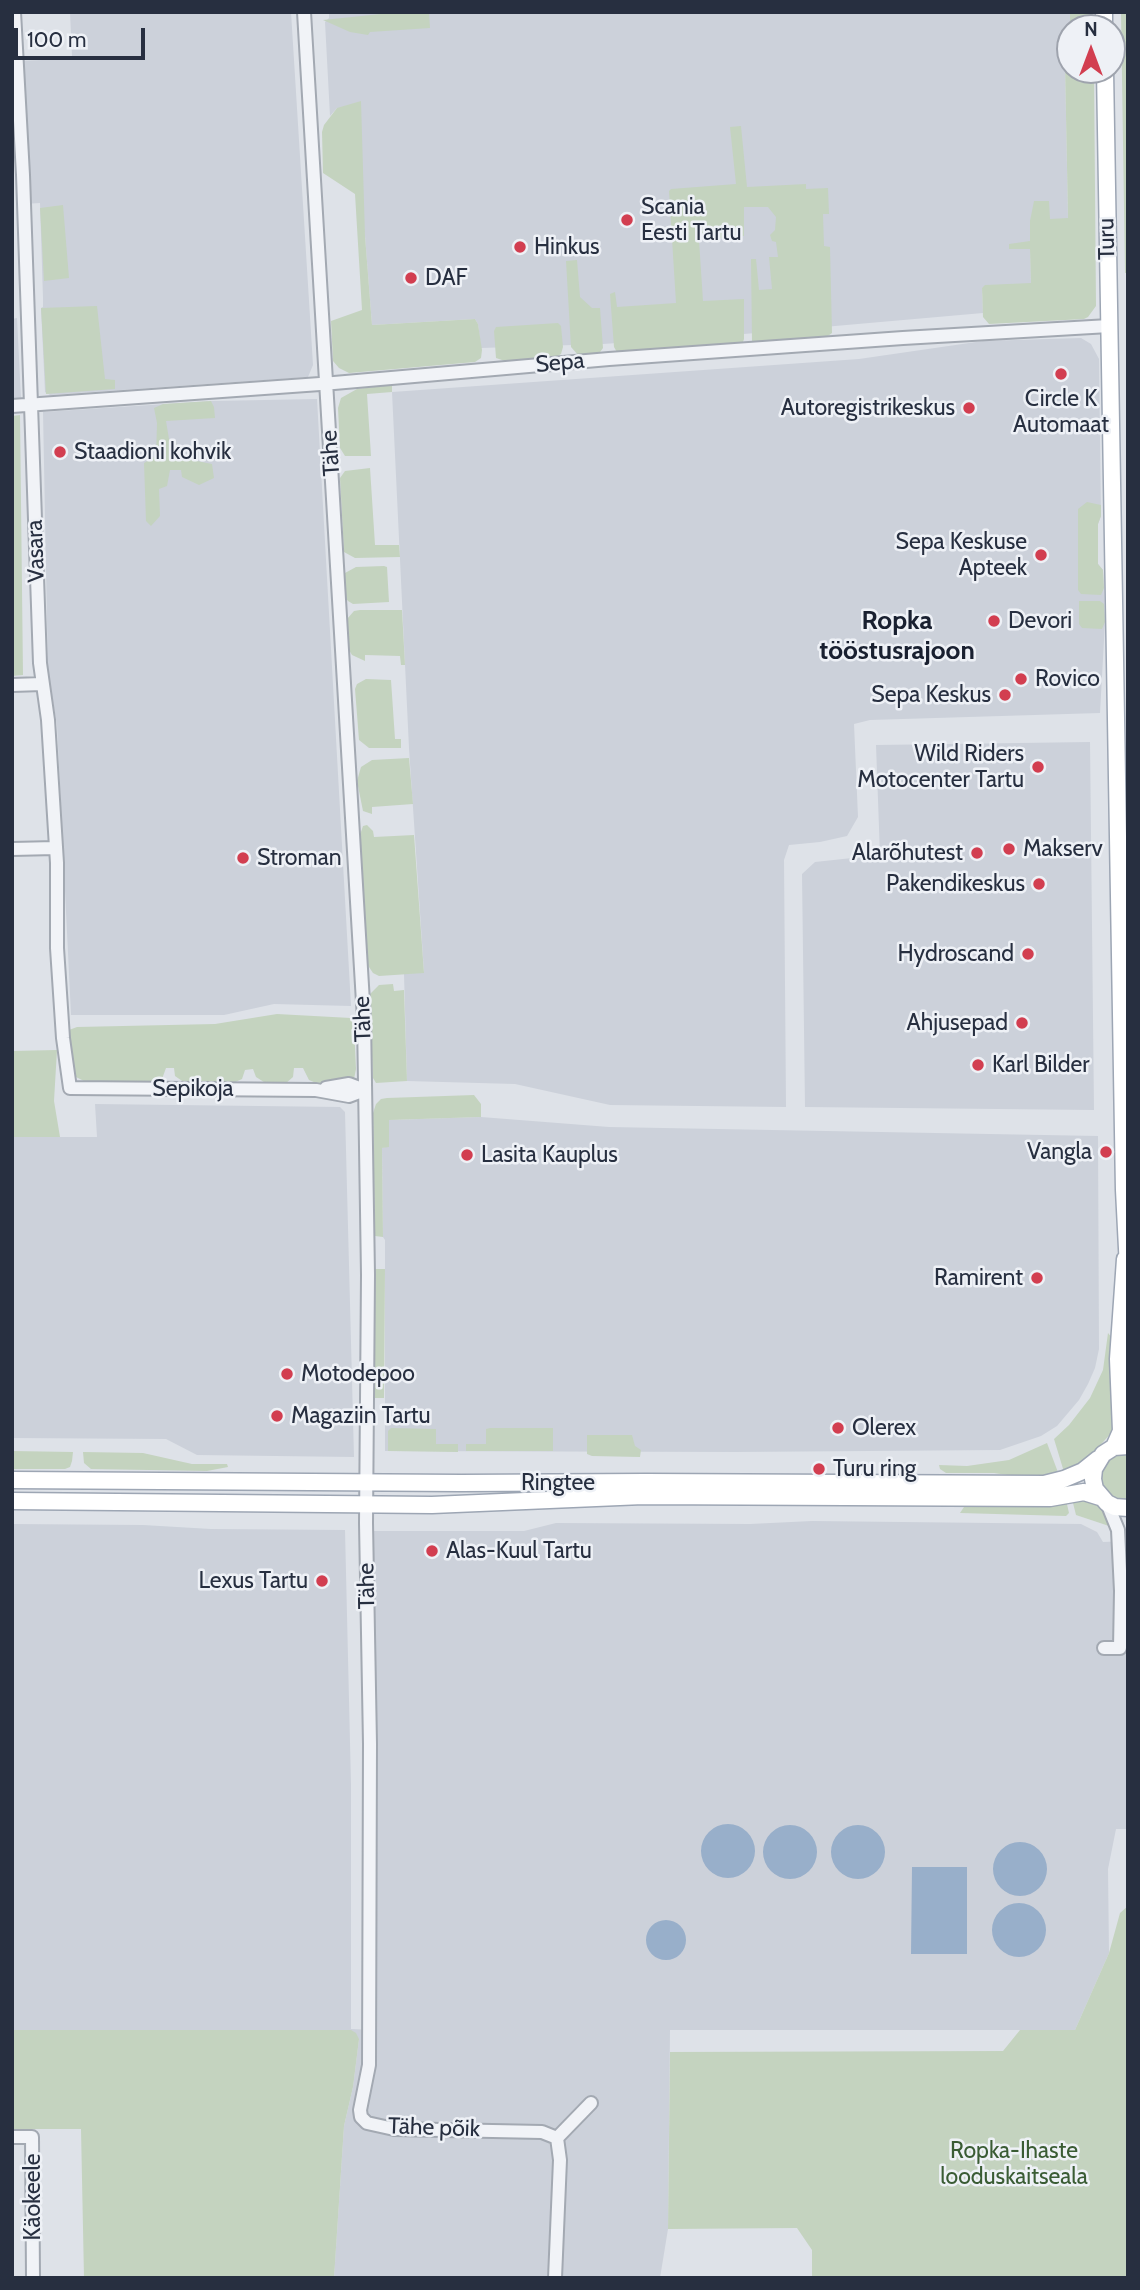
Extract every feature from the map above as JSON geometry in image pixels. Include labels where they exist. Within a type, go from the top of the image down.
[{"type":"main road","name":"Turu","points":[[1105,84],[1126,1009],[1126,1247],[1118,1359],[1121,1447]]},
{"type":"main road","name":"Turu","points":[[1126,1247],[1128,1268]]},
{"type":"main road","name":"Ringtee","points":[[12,1480],[1044,1484],[1074,1475],[1121,1447]]},
{"type":"main road","points":[[1098,1459],[1093,1479],[1103,1500]]},
{"type":"main road","name":"Ringtee","points":[[12,1502],[366,1505],[493,1503],[643,1496],[1037,1499],[1084,1492],[1115,1507],[1128,1508]]},
{"type":"street","name":"Vasara","points":[[14,12],[18,176],[31,405],[42,684],[48,720],[63,1038],[70,1088]]},
{"type":"street","name":"Tähe","points":[[304,12],[364,1020],[370,1744],[368,2028]]},
{"type":"street","name":"Sepa","points":[[12,406],[621,358],[1109,326]]},
{"type":"street","points":[[12,685],[42,684]]},
{"type":"street","points":[[12,849],[55,848]]},
{"type":"street","name":"Sepikoja","points":[[70,1088],[316,1090],[349,1096],[365,1090]]},
{"type":"street","points":[[1103,1500],[1118,1530],[1120,1570],[1120,1648],[1104,1648]]},
{"type":"street","points":[[1120,1570],[1128,1539]]},
{"type":"street","name":"Tähe põik","points":[[368,2028],[369,2065],[360,2109],[361,2117],[366,2123],[394,2129],[542,2132],[557,2138]]},
{"type":"street","points":[[555,2278],[560,2160],[557,2138],[591,2103]]},
{"type":"street","name":"Käokeele","points":[[12,2137],[32,2137],[33,2278]]},
{"type":"shaded area","points":[[70,12],[291,12],[313,365],[308,377],[50,395],[45,392],[40,203],[24,204],[16,61],[69,59],[72,56]]},
{"type":"shaded area","points":[[329,12],[1070,12],[1056,14],[1056,84],[1065,84],[1068,219],[1030,221],[1031,284],[982,288],[983,313],[603,344],[481,348],[475,319],[372,325],[365,236],[337,108],[330,116],[325,22],[329,18]]},
{"type":"shaded area","points":[[17,318],[21,399],[12,399],[12,319]]},
{"type":"shaded area","points":[[1081,338],[1091,344],[1099,359],[1101,516],[1098,524],[1098,564],[1103,570],[1105,622],[1100,713],[870,720],[854,724],[858,817],[847,836],[789,845],[784,860],[786,1107],[610,1105],[515,1084],[407,1081],[404,974],[424,972],[409,748],[392,392],[859,359],[983,341]]},
{"type":"shaded area","points":[[317,399],[351,1006],[274,1004],[224,1015],[71,1015],[57,725],[48,673],[43,412],[211,401]]},
{"type":"shaded area","points":[[1090,742],[1094,1110],[805,1107],[802,874],[815,862],[880,855],[876,745]]},
{"type":"shaded area","points":[[95,1104],[340,1107],[345,1112],[354,1457],[197,1455],[166,1439],[12,1438],[12,1137],[97,1137]]},
{"type":"shaded area","points":[[481,1117],[609,1127],[1098,1136],[1099,1349],[1095,1368],[1079,1400],[1057,1426],[1041,1436],[1000,1450],[385,1451],[382,1148],[389,1146],[389,1120]]},
{"type":"shaded area","points":[[812,1521],[1081,1524],[1097,1532],[1103,1542],[1128,1541],[1128,1829],[1116,1829],[1108,1869],[1109,1953],[1075,2030],[670,2030],[668,2229],[660,2278],[334,2278],[344,2126],[353,2087],[359,2039],[12,2030],[12,1524],[345,1530],[351,1785],[351,2029],[374,2030],[374,1531],[524,1531],[556,1523],[750,1524]]},
{"type":"green space","points":[[400,12],[429,12],[430,28],[370,32],[368,35],[350,32],[323,20]]},
{"type":"green space","points":[[1070,12],[1093,12],[1093,14]]},
{"type":"green space","points":[[1128,12],[1128,273],[1125,273],[1122,84],[1126,84],[1126,14],[1121,14]]},
{"type":"green space","points":[[1065,84],[1094,84],[1096,306],[1084,319],[989,324],[983,317],[982,288],[985,285],[1031,283],[1030,249],[1009,249],[1009,244],[1030,241],[1034,201],[1049,201],[1050,219],[1068,218]]},
{"type":"green space","points":[[361,101],[365,236],[372,325],[475,319],[482,350],[481,358],[475,362],[349,373],[333,361],[331,321],[362,310],[355,194],[323,173],[322,132],[337,108]]},
{"type":"green space","points":[[741,126],[747,187],[806,184],[806,189],[828,188],[829,214],[823,214],[824,246],[830,247],[832,333],[825,338],[752,341],[751,259],[756,259],[759,290],[772,289],[769,257],[778,257],[776,242],[772,241],[770,235],[775,230],[776,217],[768,207],[744,207],[744,236],[699,240],[703,301],[744,299],[742,345],[618,354],[614,347],[610,294],[615,292],[617,307],[676,303],[669,191],[736,184],[730,127]]},
{"type":"green space","points":[[63,205],[69,278],[44,281],[40,208]]},
{"type":"green space","points":[[577,260],[580,297],[592,308],[600,308],[603,348],[598,355],[578,355],[571,347],[566,261]]},
{"type":"green space","points":[[97,306],[105,379],[115,380],[115,389],[46,394],[41,308]]},
{"type":"green space","points":[[558,323],[561,326],[563,347],[561,354],[556,357],[505,361],[496,358],[496,327]]},
{"type":"green space","points":[[392,385],[392,392],[367,394],[371,456],[345,456],[340,448],[338,408],[341,398],[357,389]]},
{"type":"green space","points":[[211,401],[215,418],[166,421],[169,439],[176,441],[177,457],[212,464],[214,478],[199,485],[182,477],[181,470],[170,470],[167,486],[159,489],[160,516],[151,526],[146,521],[144,463],[156,456],[157,423],[154,408],[163,404]]},
{"type":"green space","points":[[20,415],[23,675],[12,676],[12,416]]},
{"type":"green space","points":[[370,468],[375,545],[399,545],[400,557],[355,558],[344,552],[340,478],[345,471]]},
{"type":"green space","points":[[1087,502],[1101,505],[1098,564],[1103,570],[1104,588],[1101,595],[1081,594],[1078,590],[1078,509]]},
{"type":"green space","points":[[356,567],[387,567],[389,602],[353,604],[348,601],[345,597],[345,573]]},
{"type":"green space","points":[[1079,601],[1100,601],[1104,604],[1105,622],[1102,629],[1082,628],[1079,624]]},
{"type":"green space","points":[[402,610],[405,665],[401,665],[400,656],[365,655],[365,661],[352,655],[349,650],[347,619],[354,611]]},
{"type":"green space","points":[[366,679],[391,680],[395,739],[401,739],[401,748],[369,748],[359,740],[355,689],[357,684]]},
{"type":"green space","points":[[409,758],[413,804],[372,807],[372,814],[363,811],[357,781],[361,767],[372,760]]},
{"type":"green space","points":[[367,825],[373,831],[374,837],[414,835],[424,973],[379,976],[373,973],[367,964],[360,835],[363,826]]},
{"type":"green space","points":[[393,984],[394,991],[404,990],[407,1081],[376,1083],[373,1078],[369,995],[379,985]]},
{"type":"green space","points":[[277,1014],[351,1018],[354,1025],[354,1079],[331,1084],[316,1083],[309,1080],[303,1068],[294,1068],[293,1077],[285,1084],[267,1084],[256,1077],[253,1069],[245,1070],[242,1079],[231,1084],[185,1083],[175,1076],[174,1068],[166,1068],[162,1079],[153,1084],[88,1083],[76,1077],[72,1066],[69,1030],[77,1027],[215,1024]]},
{"type":"green space","points":[[57,1050],[54,1101],[60,1137],[12,1137],[12,1051]]},
{"type":"green space","points":[[474,1095],[481,1104],[481,1117],[389,1120],[389,1147],[382,1148],[383,1237],[375,1236],[373,1113],[376,1104],[387,1098]]},
{"type":"green space","points":[[375,1269],[385,1269],[384,1398],[375,1398]]},
{"type":"green space","points":[[1108,1333],[1112,1338],[1115,1418],[1113,1431],[1086,1461],[1064,1472],[1054,1439],[1090,1398],[1103,1370]]},
{"type":"green space","points":[[391,1428],[436,1429],[436,1444],[458,1444],[458,1452],[388,1451],[388,1431]]},
{"type":"green space","points":[[553,1428],[553,1451],[466,1451],[466,1444],[486,1444],[486,1429]]},
{"type":"green space","points":[[587,1435],[632,1435],[635,1446],[641,1450],[640,1457],[587,1454]]},
{"type":"green space","points":[[1047,1443],[1059,1475],[1028,1478],[994,1473],[946,1473],[939,1465],[967,1466],[1009,1460]]},
{"type":"green space","points":[[12,1451],[73,1452],[70,1467],[65,1469],[12,1469]]},
{"type":"green space","points":[[83,1452],[143,1453],[192,1464],[227,1464],[228,1467],[207,1471],[91,1469],[84,1463]]},
{"type":"green space","points":[[1121,1454],[1128,1455],[1128,1500],[1117,1500],[1109,1495],[1098,1473],[1107,1460]]},
{"type":"green space","points":[[1072,1499],[1094,1502],[1102,1509],[1112,1527],[1076,1515]]},
{"type":"green space","points":[[1066,1500],[1069,1513],[1066,1516],[960,1513],[964,1507],[969,1506]]},
{"type":"green space","name":"Ropka-Ihaste looduskaitseala","points":[[1128,1906],[1128,2278],[812,2278],[812,2250],[797,2228],[668,2229],[670,2052],[1003,2051],[1020,2030],[1075,2030],[1109,1953],[1120,1913]]},
{"type":"green space","points":[[12,2030],[351,2030],[356,2033],[359,2039],[353,2087],[344,2126],[334,2278],[84,2278],[81,2129],[12,2129]]},
{"type":"water","points":[[728,1824],[747,1832],[755,1851],[747,1870],[728,1878],[709,1870],[701,1851],[709,1832]]},
{"type":"water","points":[[790,1825],[809,1833],[817,1852],[809,1871],[790,1879],[771,1871],[763,1852],[771,1833]]},
{"type":"water","points":[[858,1825],[877,1833],[885,1852],[877,1871],[858,1879],[839,1871],[831,1852],[839,1833]]},
{"type":"water","points":[[1020,1842],[1039,1850],[1047,1869],[1039,1888],[1020,1896],[1001,1888],[993,1869],[1001,1850]]},
{"type":"water","points":[[912,1867],[967,1867],[967,1954],[911,1954]]},
{"type":"water","points":[[1019,1903],[1038,1911],[1046,1930],[1038,1949],[1019,1957],[1000,1949],[992,1930],[1000,1911]]},
{"type":"water","points":[[666,1920],[680,1926],[686,1940],[680,1954],[666,1960],[652,1954],[646,1940],[652,1926]]},
{"type":"place","name":"Scania Eesti Tartu","points":[[627,220]]},
{"type":"place","name":"Hinkus","points":[[520,247]]},
{"type":"place","name":"DAF","points":[[411,278]]},
{"type":"place","name":"Circle K Automaat","points":[[1061,374]]},
{"type":"place","name":"Autoregistrikeskus","points":[[969,408]]},
{"type":"place","name":"Staadioni kohvik","points":[[60,452]]},
{"type":"place","name":"Sepa Keskuse Apteek","points":[[1041,555]]},
{"type":"place","name":"Devori","points":[[994,621]]},
{"type":"place","name":"Rovico","points":[[1021,679]]},
{"type":"place","name":"Sepa Keskus","points":[[1005,695]]},
{"type":"place","name":"Wild Riders Motocenter Tartu","points":[[1038,767]]},
{"type":"place","name":"Makserv","points":[[1009,849]]},
{"type":"place","name":"Alarõhutest","points":[[977,853]]},
{"type":"place","name":"Stroman","points":[[243,858]]},
{"type":"place","name":"Pakendikeskus","points":[[1039,884]]},
{"type":"place","name":"Hydroscand","points":[[1028,954]]},
{"type":"place","name":"Ahjusepad","points":[[1022,1023]]},
{"type":"place","name":"Karl Bilder","points":[[978,1065]]},
{"type":"place","name":"Vangla","points":[[1106,1152]]},
{"type":"place","name":"Lasita Kauplus","points":[[467,1155]]},
{"type":"place","name":"Ramirent","points":[[1037,1278]]},
{"type":"place","name":"Motodepoo","points":[[287,1374]]},
{"type":"place","name":"Magaziin Tartu","points":[[277,1416]]},
{"type":"place","name":"Olerex","points":[[838,1428]]},
{"type":"place","name":"Turu ring","points":[[819,1469]]},
{"type":"place","name":"Alas-Kuul Tartu","points":[[432,1551]]},
{"type":"place","name":"Lexus Tartu","points":[[322,1581]]},
{"type":"district","name":"Ropka tööstusrajoon","points":[[897,636]]}]
